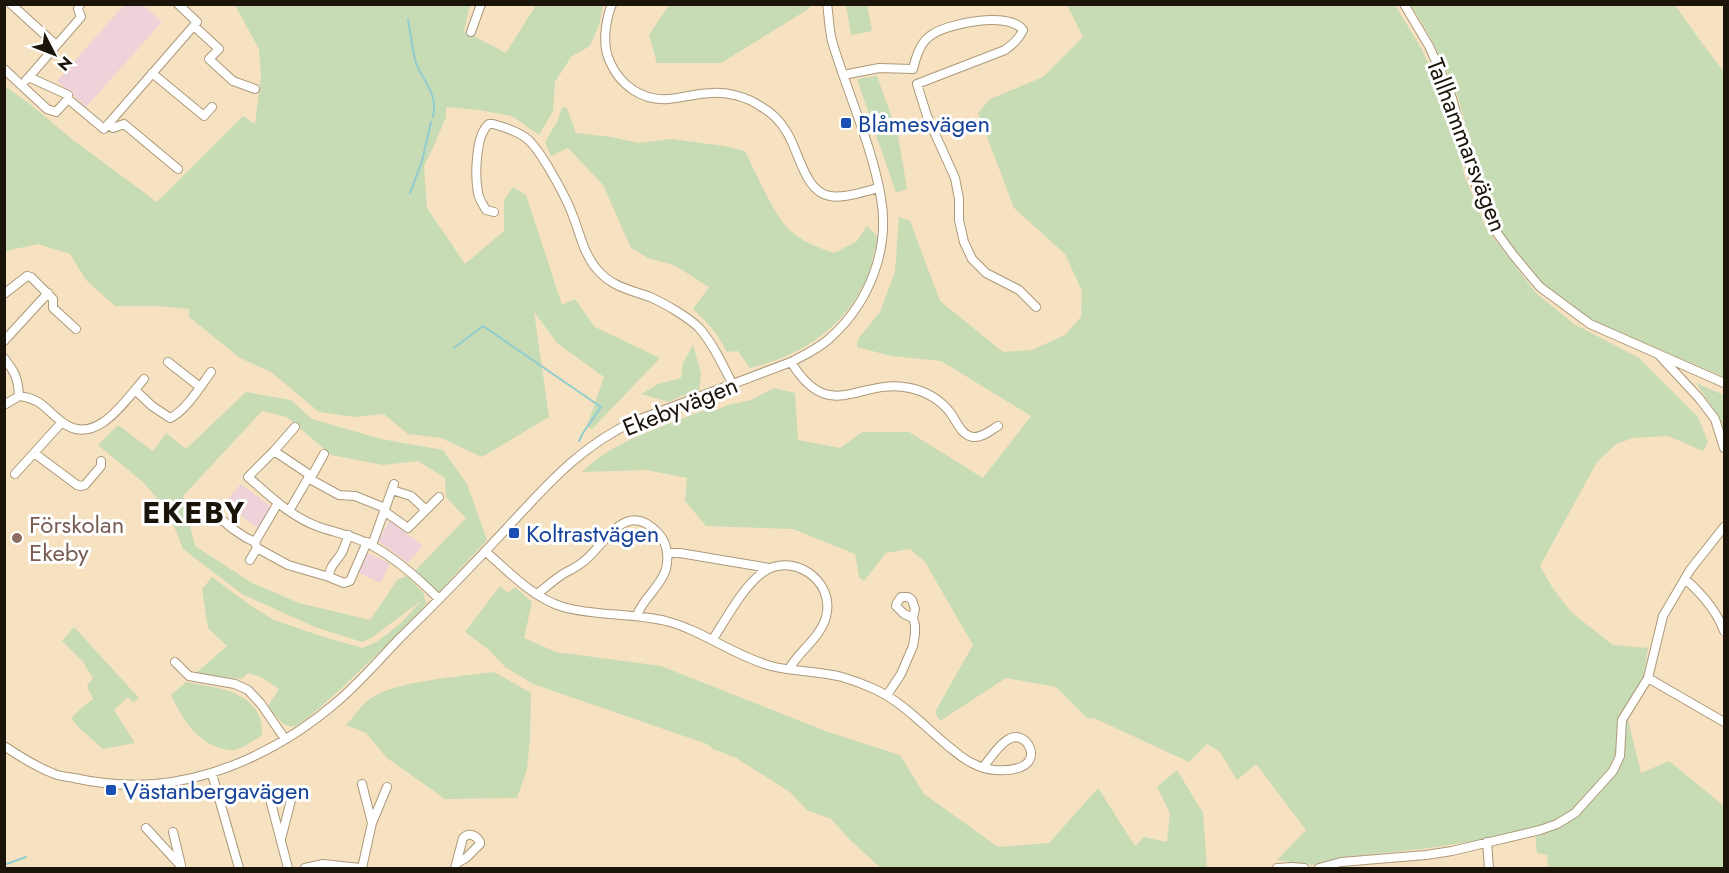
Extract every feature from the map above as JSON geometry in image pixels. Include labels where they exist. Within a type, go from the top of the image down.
[{"type":"street","points":[[11,4],[57,45]]},
{"type":"street","points":[[21,85],[81,17],[78,9],[80,4]]},
{"type":"street","points":[[29,77],[68,97],[104,129],[197,22],[178,4]]},
{"type":"street","points":[[471,32],[481,4]]},
{"type":"street","points":[[612,4],[606,28],[607,54],[620,80],[634,91],[655,99],[725,93],[748,100],[760,105],[778,119],[787,131],[810,182],[819,191],[831,197],[839,197],[879,188]]},
{"type":"street","name":"Ekebyvägen","points":[[4,746],[53,774],[102,784],[136,786],[164,783],[212,774],[242,762],[285,739],[339,700],[440,599],[559,473],[588,448],[626,425],[791,362],[829,338],[846,322],[866,293],[880,254],[884,228],[879,188],[832,38],[827,4]]},
{"type":"street","name":"Tallhammarsvägen","points":[[1404,4],[1429,46],[1452,98],[1473,177],[1492,226],[1540,287],[1590,324],[1725,383]]},
{"type":"street","points":[[917,84],[1005,50],[1015,43],[1023,30],[1014,22],[994,21],[965,22],[938,30],[921,46],[913,69],[917,84],[927,116],[955,178],[959,199],[959,220],[964,242],[972,259],[986,273],[1019,290],[1036,307]]},
{"type":"street","points":[[194,26],[219,49],[209,59],[233,81],[255,89]]},
{"type":"street","points":[[843,75],[879,68],[913,69]]},
{"type":"street","points":[[4,69],[47,109],[56,112],[68,97]]},
{"type":"street","points":[[152,73],[204,117],[212,107]]},
{"type":"street","points":[[108,124],[113,129],[123,124],[178,169]]},
{"type":"street","points":[[494,212],[486,210],[478,195],[476,167],[484,129],[489,124],[525,136],[536,148],[572,214],[585,252],[597,269],[622,288],[666,305],[700,329],[733,385]]},
{"type":"street","points":[[4,294],[27,276],[35,279],[53,298],[53,308],[76,329]]},
{"type":"street","points":[[4,341],[48,293]]},
{"type":"street","points":[[1656,353],[1699,398],[1715,419],[1725,448]]},
{"type":"street","points":[[4,358],[15,373],[19,396]]},
{"type":"street","points":[[168,362],[200,387]]},
{"type":"street","points":[[791,362],[807,383],[814,389],[825,393],[850,396],[876,388],[893,386],[909,388],[935,399],[949,411],[965,434],[972,437],[979,436],[998,426]]},
{"type":"street","points":[[135,390],[152,406],[170,418],[175,416],[211,372]]},
{"type":"street","points":[[4,405],[19,396],[36,400],[62,422],[76,429],[88,429],[102,424],[144,379]]},
{"type":"street","points":[[15,474],[62,422]]},
{"type":"street","points":[[295,427],[248,477],[278,503],[302,519],[349,535],[390,556],[440,599]]},
{"type":"street","points":[[274,451],[309,477],[339,495],[355,496],[385,509],[408,528],[439,497]]},
{"type":"street","points":[[34,453],[81,486],[85,485],[101,466],[100,461]]},
{"type":"street","points":[[289,511],[324,454]]},
{"type":"street","points":[[212,511],[245,538],[288,565],[344,583],[350,581],[393,488],[411,496],[426,510]]},
{"type":"street","points":[[250,560],[278,503]]},
{"type":"street","points":[[537,594],[578,567],[615,528],[627,521],[641,521],[660,535],[667,553],[666,567],[661,581],[637,615]]},
{"type":"street","points":[[1319,868],[1341,862],[1426,855],[1525,834],[1557,824],[1575,813],[1613,771],[1620,756],[1622,720],[1648,678],[1663,616],[1685,579],[1725,527]]},
{"type":"street","points":[[329,578],[331,566],[341,554],[349,535]]},
{"type":"street","points":[[485,552],[537,594],[562,607],[637,615],[680,625],[713,639],[734,652],[771,666],[842,677],[873,688],[912,713],[960,755],[977,766],[993,770],[1024,766],[1031,756],[1028,743],[1022,738],[1013,737],[1004,742],[983,767]]},
{"type":"street","points":[[667,553],[680,553],[769,568]]},
{"type":"street","points":[[713,639],[734,604],[760,574],[769,568],[778,566],[788,566],[807,572],[814,576],[824,588],[827,603],[825,619],[823,626],[796,656],[789,669]]},
{"type":"street","points":[[1685,579],[1720,619],[1725,631]]},
{"type":"street","points":[[887,695],[909,659],[915,634],[913,618]]},
{"type":"street","points":[[175,662],[189,676],[235,684],[248,690],[261,704],[285,739]]},
{"type":"street","points":[[1648,678],[1725,722]]},
{"type":"street","points":[[212,774],[239,868]]},
{"type":"street","points":[[362,784],[372,823]]},
{"type":"street","points":[[305,868],[322,864],[361,868],[372,823],[387,787]]},
{"type":"street","points":[[281,839],[291,800]]},
{"type":"street","points":[[270,802],[288,868]]},
{"type":"street","points":[[146,828],[182,867]]},
{"type":"street","points":[[173,832],[182,867]]},
{"type":"street","points":[[1487,842],[1489,868]]},
{"type":"street","points":[[1277,868],[1304,868]]},
{"type":"shaded area","points":[[124,5],[143,5],[162,22],[86,107],[57,81]]},
{"type":"shaded area","points":[[241,484],[271,507],[258,528],[224,503]]},
{"type":"shaded area","points":[[390,520],[423,546],[408,563],[378,541]]},
{"type":"shaded area","points":[[365,552],[390,563],[381,583],[356,572]]},
{"type":"green space","points":[[235,5],[470,5],[464,31],[506,53],[536,5],[603,5],[599,25],[590,46],[571,57],[555,82],[553,111],[539,135],[512,116],[446,107],[446,117],[424,166],[427,208],[465,264],[504,231],[504,200],[513,187],[526,195],[562,305],[575,299],[595,327],[660,358],[592,429],[587,426],[604,377],[558,344],[534,312],[549,417],[482,457],[441,438],[408,434],[384,414],[354,417],[319,412],[271,372],[240,358],[189,317],[189,309],[115,306],[86,280],[70,254],[38,244],[5,253],[5,86],[157,202],[243,116],[255,124],[261,77],[259,49]]},
{"type":"green space","points":[[671,5],[809,5],[810,8],[721,63],[657,63],[649,35]]},
{"type":"green space","points":[[846,5],[867,5],[872,31],[851,35]]},
{"type":"green space","points":[[1067,5],[1395,5],[1421,48],[1446,101],[1465,177],[1486,228],[1536,293],[1574,324],[1639,358],[1698,417],[1708,442],[1703,451],[1668,436],[1633,438],[1616,444],[1597,462],[1540,566],[1571,612],[1613,645],[1648,648],[1644,675],[1625,707],[1641,773],[1669,761],[1724,806],[1724,868],[1548,868],[1547,855],[1537,853],[1535,832],[1422,849],[1342,857],[1312,865],[1277,860],[1306,830],[1256,764],[1237,780],[1220,752],[1207,744],[1189,762],[1094,718],[1088,719],[1056,687],[1006,678],[940,721],[935,712],[973,645],[925,562],[910,549],[886,553],[864,581],[859,577],[855,554],[793,529],[706,526],[685,501],[687,478],[647,470],[582,472],[611,450],[646,433],[717,405],[715,411],[728,405],[751,400],[774,388],[795,393],[798,440],[840,448],[862,432],[909,432],[983,478],[1031,416],[941,361],[891,356],[857,347],[858,339],[880,312],[895,272],[899,217],[910,221],[940,301],[1003,352],[1032,350],[1065,335],[1081,317],[1082,291],[1065,254],[1014,208],[978,113],[990,99],[1043,77],[1083,37]]},
{"type":"green space","points":[[1411,5],[1675,5],[1724,72],[1724,377],[1593,321],[1544,286],[1497,227],[1478,176],[1458,97],[1432,40]]},
{"type":"green space","points":[[877,76],[898,135],[907,189],[896,193],[857,79]]},
{"type":"green space","points":[[562,107],[567,108],[576,133],[638,143],[672,139],[745,151],[766,195],[786,226],[801,239],[823,249],[834,253],[857,241],[867,226],[878,237],[869,273],[858,296],[834,325],[820,337],[787,355],[750,368],[738,351],[727,352],[712,329],[693,309],[709,287],[674,265],[648,258],[631,248],[603,185],[568,148],[551,156],[545,142],[558,120]]},
{"type":"green space","points":[[693,345],[701,373],[699,392],[681,396],[669,402],[641,394],[658,384],[681,378],[683,363]]},
{"type":"green space","points":[[1696,383],[1724,395],[1724,434],[1720,419]]},
{"type":"green space","points":[[246,392],[291,400],[312,419],[381,439],[443,450],[467,484],[487,540],[438,593],[415,571],[466,518],[446,497],[445,478],[418,461],[383,465],[331,455],[287,417],[262,411],[183,496],[195,546],[252,583],[299,603],[370,620],[398,579],[407,576],[424,594],[427,602],[408,625],[332,697],[297,726],[284,724],[268,706],[279,689],[261,677],[248,673],[242,679],[195,674],[227,646],[208,628],[202,589],[212,577],[274,620],[362,648],[378,641],[401,623],[421,601],[371,638],[362,642],[315,627],[242,594],[183,549],[170,516],[161,503],[144,483],[98,445],[118,425],[153,451],[166,433],[186,449]]},
{"type":"green space","points":[[500,586],[508,593],[515,587],[532,602],[524,638],[556,652],[661,666],[828,732],[900,755],[924,794],[998,847],[1049,843],[1098,788],[1135,846],[1144,837],[1167,842],[1170,813],[1157,787],[1177,770],[1203,813],[1207,868],[881,868],[831,819],[807,810],[790,792],[736,758],[713,749],[707,744],[533,684],[505,667],[488,649],[465,632]]},
{"type":"green space","points":[[74,627],[139,698],[133,702],[128,697],[114,710],[135,743],[103,749],[71,718],[93,699],[87,686],[93,678],[83,662],[62,641]]},
{"type":"green space","points":[[494,672],[531,693],[527,769],[517,798],[445,799],[387,758],[366,733],[346,725],[361,707],[382,692],[413,683]]},
{"type":"green space","points":[[186,682],[225,690],[247,700],[255,709],[260,720],[262,735],[238,749],[229,750],[211,745],[190,727],[171,695]]},
{"type":"waterway","points":[[408,20],[416,63],[434,101],[433,117]]},
{"type":"waterway","points":[[410,193],[422,161],[431,122]]},
{"type":"waterway","points":[[454,348],[483,326],[601,407],[579,441]]},
{"type":"waterway","points":[[4,865],[26,857]]},
{"type":"place","name":"Blåmesvägen","points":[[846,123]]},
{"type":"place","name":"Koltrastvägen","points":[[514,533]]},
{"type":"place","name":"Förskolan Ekeby","points":[[17,538]]},
{"type":"place","name":"Västanbergavägen","points":[[111,790]]},
{"type":"district","name":"EKEBY","points":[[194,512]]}]
